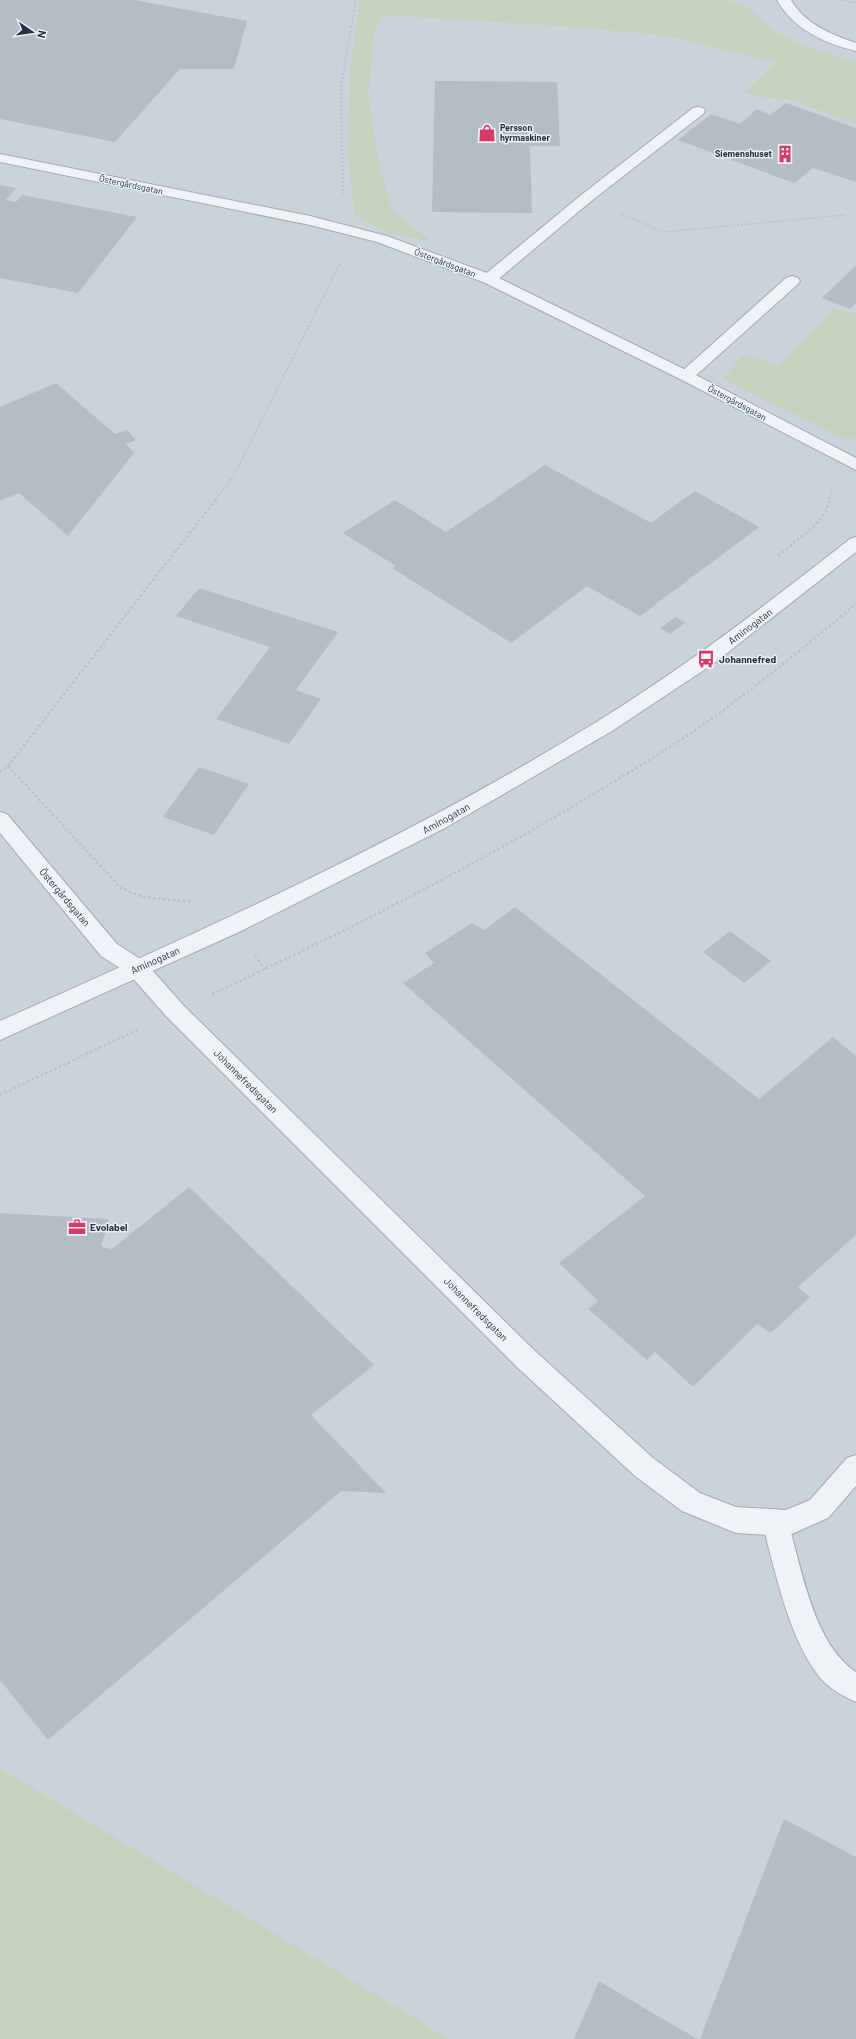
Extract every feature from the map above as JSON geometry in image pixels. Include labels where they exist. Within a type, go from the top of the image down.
[{"type":"street","points":[[784,0],[794,15],[808,26],[832,39],[856,48]]},
{"type":"street","points":[[489,279],[584,199],[698,111]]},
{"type":"street","name":"Östergårdsgatan","points":[[0,158],[290,217],[382,239],[489,279],[686,376],[853,464]]},
{"type":"street","points":[[686,376],[792,281]]},
{"type":"street","name":"Aminogatan","points":[[0,1031],[232,926],[438,823],[605,726],[706,659],[856,543]]},
{"type":"street","name":"Östergårdsgatan","points":[[0,819],[109,950],[137,968]]},
{"type":"street","name":"Johannefredsgatan","points":[[137,968],[176,1011],[526,1359],[644,1467],[691,1502],[736,1520],[787,1523],[819,1509],[854,1472]]},
{"type":"street","points":[[775,1522],[799,1606],[815,1644],[834,1672],[856,1688]]},
{"type":"path","points":[[0,772],[8,766],[233,477],[335,277],[344,252],[344,153],[341,87],[356,0]]},
{"type":"path","points":[[841,0],[856,3]]},
{"type":"path","points":[[584,199],[663,232],[845,215]]},
{"type":"path","points":[[772,561],[813,527],[826,512],[834,478],[853,464]]},
{"type":"path","points":[[0,1095],[289,958],[530,832],[677,742],[774,672],[856,604]]},
{"type":"path","points":[[8,766],[98,865],[121,888],[143,898],[184,902],[198,900]]},
{"type":"shaded area","points":[[0,0],[856,0],[856,2039],[0,2039]]},
{"type":"green space","points":[[360,0],[723,0],[745,6],[752,10],[772,30],[802,45],[856,62],[856,123],[787,99],[765,98],[745,92],[776,62],[664,35],[559,26],[384,15],[374,32],[368,94],[380,169],[393,211],[432,242],[387,233],[355,215],[348,154],[350,70]]},
{"type":"green space","points":[[834,308],[854,313],[856,312],[856,438],[847,440],[723,379],[743,355],[779,365]]},
{"type":"green space","points":[[0,1768],[449,2039],[0,2039]]},
{"type":"building","points":[[134,0],[247,21],[234,69],[180,69],[115,142],[0,119],[0,1]]},
{"type":"building","points":[[435,81],[557,82],[560,146],[530,146],[532,213],[432,212]]},
{"type":"building","name":"Siemenshuset","points":[[786,103],[856,128],[856,182],[813,168],[794,183],[678,140],[711,114],[740,124],[757,109],[770,115]]},
{"type":"building","points":[[0,185],[16,188],[6,200],[16,202],[22,195],[137,217],[78,293],[0,278]]},
{"type":"building","points":[[856,265],[856,303],[850,309],[822,298]]},
{"type":"building","points":[[56,383],[115,434],[127,430],[136,440],[126,444],[134,453],[68,536],[19,493],[0,501],[0,407]]},
{"type":"building","points":[[545,465],[651,523],[695,491],[759,527],[640,616],[587,586],[511,643],[392,568],[396,566],[343,533],[395,500],[446,532]]},
{"type":"building","points":[[199,588],[338,632],[296,690],[321,699],[289,744],[216,719],[270,647],[176,616]]},
{"type":"building","points":[[676,617],[685,623],[670,634],[660,628]]},
{"type":"building","points":[[199,767],[249,784],[214,835],[163,817]]},
{"type":"building","points":[[515,907],[759,1099],[833,1037],[856,1056],[856,1235],[798,1287],[810,1297],[771,1333],[757,1324],[693,1387],[655,1352],[647,1360],[588,1309],[598,1301],[559,1263],[645,1196],[403,983],[434,963],[425,953],[472,923],[484,930]]},
{"type":"building","points":[[730,931],[771,961],[744,983],[703,952]]},
{"type":"building","points":[[189,1187],[374,1365],[311,1415],[386,1493],[341,1491],[48,1740],[0,1680],[0,1213],[109,1219],[101,1247],[112,1249]]},
{"type":"building","points":[[784,1819],[856,1857],[856,2039],[700,2039]]},
{"type":"building","points":[[599,1981],[661,2018],[698,2039],[574,2039]]},
{"type":"place","name":"Persson hyrmaskiner","points":[[487,133]]},
{"type":"place","name":"Siemenshuset","points":[[785,154]]},
{"type":"place","name":"Johannefred","points":[[706,659]]},
{"type":"place","name":"Evolabel","points":[[77,1227]]}]
